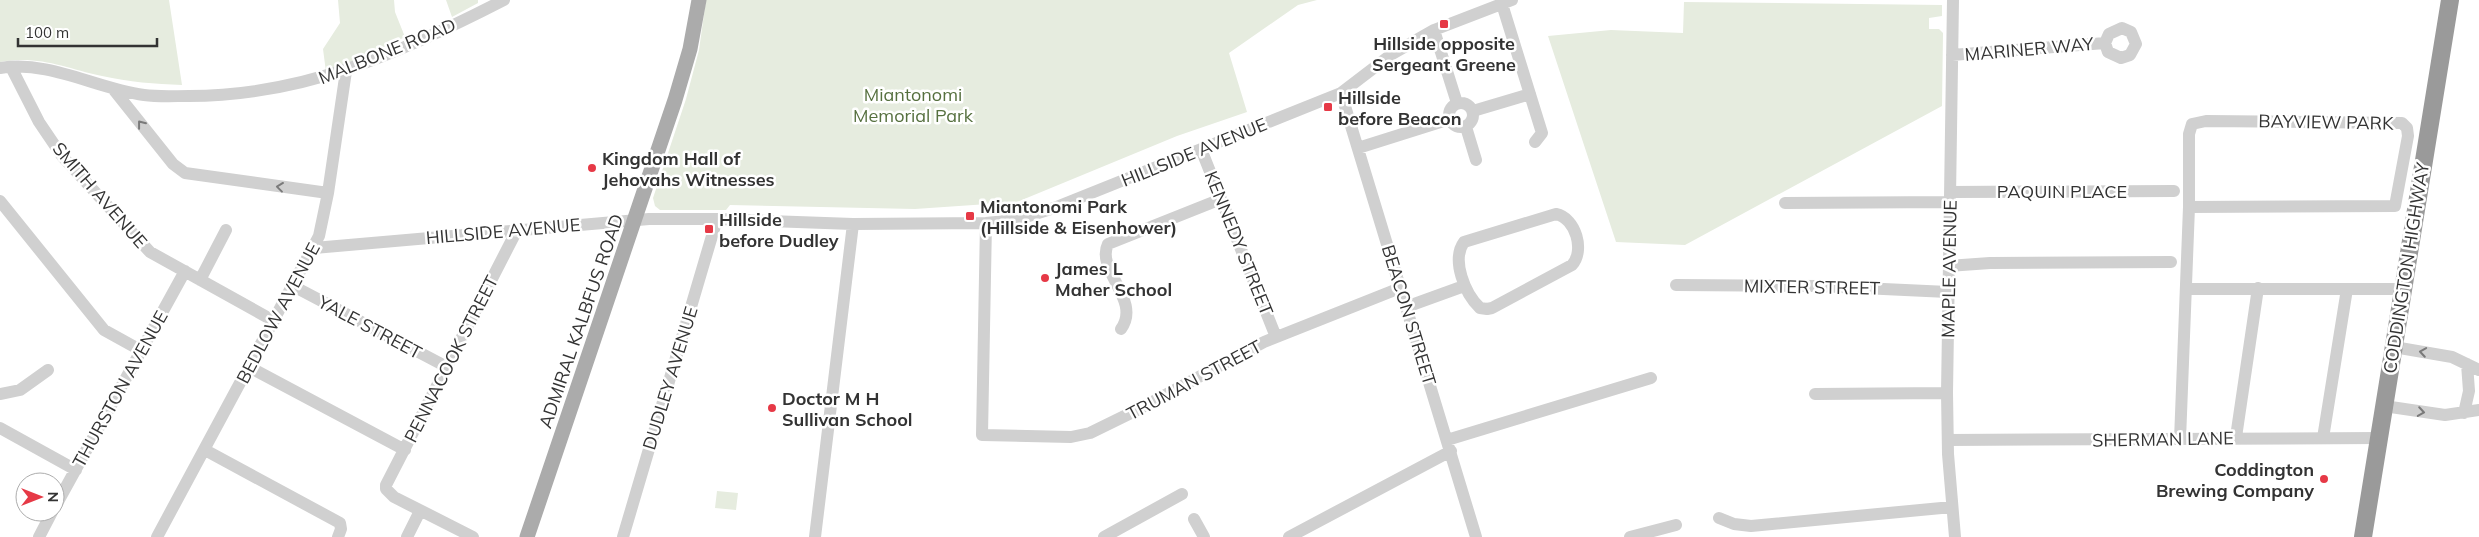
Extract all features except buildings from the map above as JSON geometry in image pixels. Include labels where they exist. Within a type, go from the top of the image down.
[{"type":"highway","name":"CODDINGTON HIGHWAY","points":[[2363,537],[2450,0]]},
{"type":"main road","name":"ADMIRAL KALBFUS ROAD","points":[[527,537],[683,75],[699,0]]},
{"type":"street","name":"MALBONE ROAD","points":[[5,68],[28,65],[114,90],[145,95],[229,94],[294,86],[346,71],[406,47],[504,0]]},
{"type":"street","name":"MAPLE AVENUE","points":[[1953,0],[1947,393],[1948,440],[1955,537]]},
{"type":"street","name":"HILLSIDE AVENUE","points":[[314,248],[634,220],[717,219],[853,224],[1016,220],[1054,208],[1341,93],[1392,54],[1434,30],[1507,2]]},
{"type":"street","points":[[1507,2],[1530,94],[1542,132],[1535,142]]},
{"type":"street","points":[[1434,30],[1457,103]]},
{"type":"street","name":"MARINER WAY","points":[[1952,56],[2106,43]]},
{"type":"street","name":"SMITH AVENUE","points":[[5,68],[62,156],[150,252],[274,321]]},
{"type":"street","name":"BEDLOW AVENUE","points":[[160,536],[314,248],[322,225],[328,193],[346,71]]},
{"type":"street","points":[[114,90],[173,164],[185,173],[328,193]]},
{"type":"street","name":"BEACON STREET","points":[[1341,93],[1476,537]]},
{"type":"street","points":[[1473,111],[1530,94]]},
{"type":"street","points":[[1457,103],[1467,104],[1473,111],[1473,120],[1466,127],[1456,126],[1450,119],[1450,109],[1457,103]]},
{"type":"street","points":[[1358,148],[1450,119]]},
{"type":"street","name":"BAYVIEW PARK","points":[[2180,440],[2181,383],[2187,289],[2189,134],[2192,124],[2206,121],[2392,122],[2402,123],[2407,128],[2408,136],[2396,206],[2189,207]]},
{"type":"street","points":[[1466,127],[1476,160]]},
{"type":"street","name":"KENNEDY STREET","points":[[1201,149],[1276,337]]},
{"type":"street","name":"PAQUIN PLACE","points":[[1785,203],[2174,191]]},
{"type":"street","points":[[1121,329],[1127,318],[1127,309],[1107,258],[1106,248],[1108,244],[1221,199]]},
{"type":"street","points":[[0,201],[104,330],[142,351]]},
{"type":"street","points":[[1556,214],[1566,218],[1571,224],[1579,248],[1578,259],[1572,265],[1487,309],[1475,303],[1464,286],[1459,257],[1460,248],[1464,242],[1556,214]]},
{"type":"street","name":"DUDLEY AVENUE","points":[[622,537],[717,219]]},
{"type":"street","name":"TRUMAN STREET","points":[[986,222],[982,435],[1071,437],[1090,433],[1139,410],[1233,357],[1276,337],[1400,288]]},
{"type":"street","points":[[815,537],[853,224]]},
{"type":"street","points":[[200,280],[226,230]]},
{"type":"street","name":"PENNACOOK STREET","points":[[420,511],[394,497],[386,489],[387,481],[405,450],[517,230]]},
{"type":"street","points":[[1948,266],[1990,263],[2171,262]]},
{"type":"street","name":"THURSTON AVENUE","points":[[65,489],[185,272]]},
{"type":"street","name":"MIXTER STREET","points":[[1676,285],[1819,286],[1948,292]]},
{"type":"street","name":"YALE STREET","points":[[294,286],[447,367]]},
{"type":"street","points":[[1406,307],[1464,286]]},
{"type":"street","points":[[2236,438],[2258,288]]},
{"type":"street","points":[[2187,289],[2403,289]]},
{"type":"street","points":[[2323,438],[2347,289]]},
{"type":"street","points":[[2394,347],[2447,356],[2479,370]]},
{"type":"street","points":[[2464,413],[2469,391],[2467,364]]},
{"type":"street","points":[[249,367],[405,450]]},
{"type":"street","points":[[0,387],[0,395],[20,390],[48,370]]},
{"type":"street","points":[[1289,537],[1449,446],[1651,378]]},
{"type":"street","points":[[1815,394],[1947,393]]},
{"type":"street","points":[[2384,406],[2437,414],[2464,413],[2479,410]]},
{"type":"street","points":[[0,428],[76,470]]},
{"type":"street","name":"SHERMAN LANE","points":[[1948,440],[2379,438]]},
{"type":"street","points":[[205,450],[336,521],[341,526],[338,537]]},
{"type":"street","points":[[1104,537],[1178,496]]},
{"type":"street","points":[[1719,518],[1734,524],[1751,526],[1952,507]]},
{"type":"street","points":[[406,537],[420,511],[473,537]]},
{"type":"street","points":[[1194,519],[1204,537]]},
{"type":"street","points":[[38,537],[46,522]]},
{"type":"street","points":[[1630,537],[1676,525]]},
{"type":"green space","points":[[0,0],[169,0],[182,85],[122,80],[40,61],[14,60],[0,62]]},
{"type":"green space","points":[[338,0],[394,0],[395,12],[405,37],[326,72],[323,49],[340,23]]},
{"type":"green space","points":[[446,0],[478,0],[478,3],[452,17]]},
{"type":"green space","name":"Miantonomi Memorial Park","points":[[706,0],[1317,0],[1298,5],[1229,53],[1247,112],[1177,136],[1017,202],[915,209],[730,205],[726,210],[660,210],[655,206],[653,198],[686,99],[699,50]]},
{"type":"green space","points":[[1684,2],[1942,5],[1942,16],[1929,18],[1929,29],[1939,29],[1943,33],[1942,106],[1685,245],[1616,242],[1548,36],[1611,30],[1683,33]]},
{"type":"green space","points":[[717,491],[738,493],[736,510],[715,508]]},
{"type":"place","name":"Hillside opposite Sergeant Greene","points":[[1444,24]]},
{"type":"place","name":"Hillside before Beacon","points":[[1328,107]]},
{"type":"place","name":"Kingdom Hall of Jehovahs Witnesses","points":[[592,168]]},
{"type":"place","name":"Miantonomi Park (Hillside & Eisenhower)","points":[[970,216]]},
{"type":"place","name":"Hillside before Dudley","points":[[709,229]]},
{"type":"place","name":"James L Maher School","points":[[1045,278]]},
{"type":"place","name":"Doctor M H Sullivan School","points":[[772,408]]},
{"type":"place","name":"Coddington Brewing Company","points":[[2324,479]]}]
